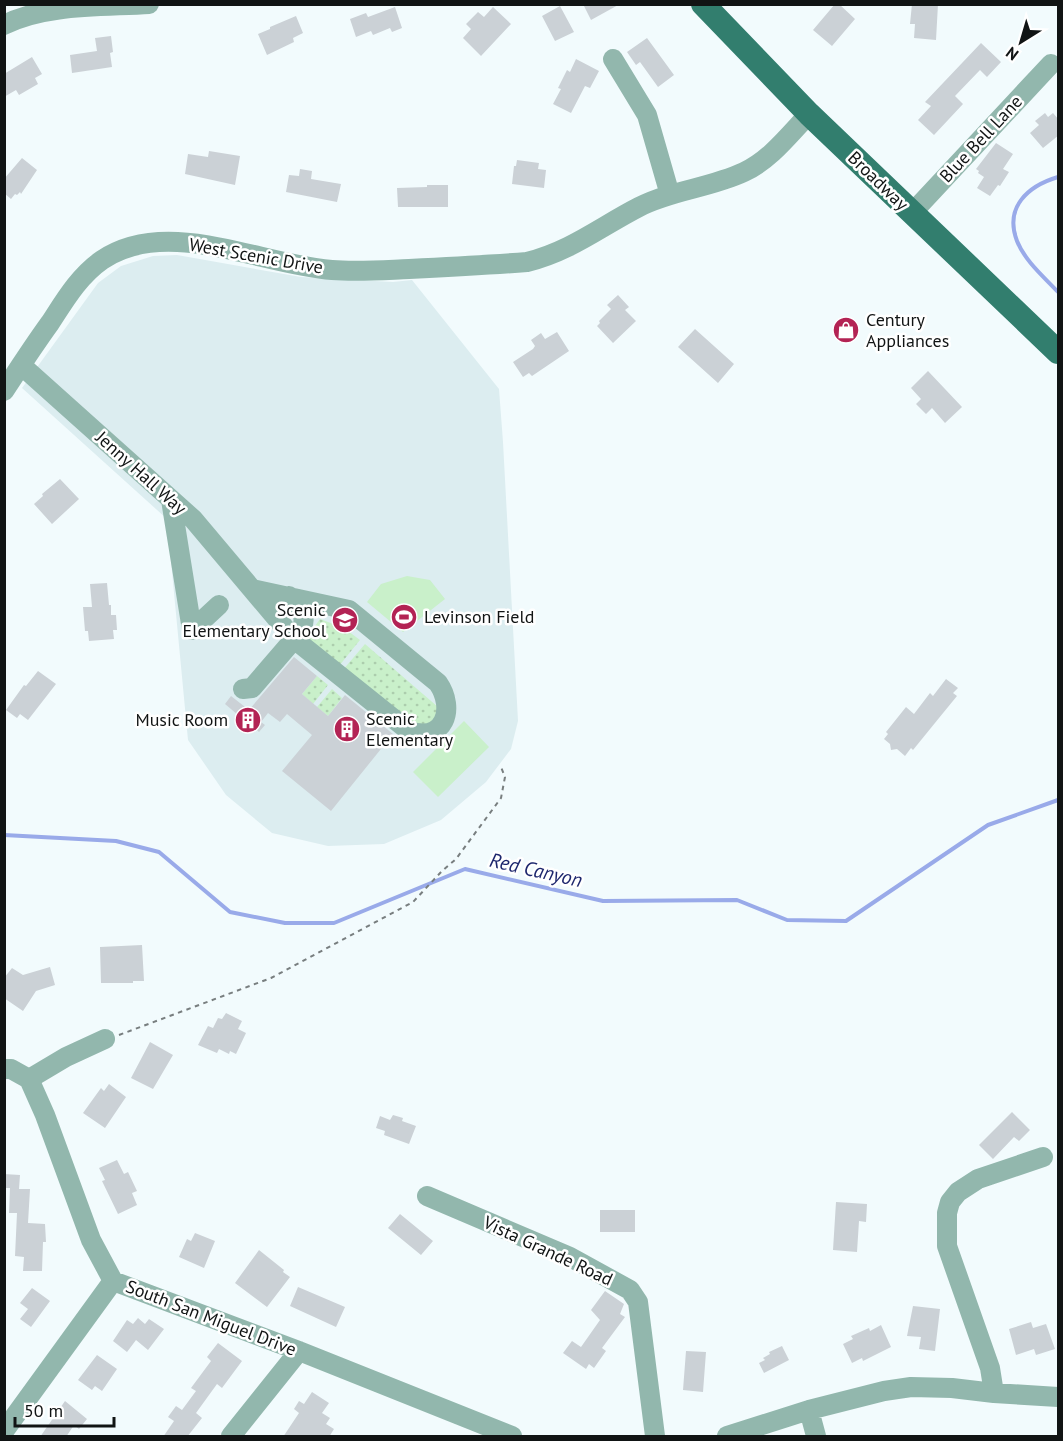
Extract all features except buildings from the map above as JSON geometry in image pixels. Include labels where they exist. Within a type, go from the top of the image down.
[{"type":"main road","name":"Broadway","points":[[703,4],[809,114],[1059,352]]},
{"type":"street","points":[[4,25],[39,8],[149,4]]},
{"type":"street","points":[[613,59],[647,115],[670,195]]},
{"type":"street","name":"Blue Bell Lane","points":[[912,213],[1051,64]]},
{"type":"street","name":"West Scenic Drive","points":[[4,391],[86,273],[103,260],[134,246],[152,242],[181,243],[296,266],[333,270],[382,270],[528,262],[569,248],[641,206],[746,171],[764,159],[809,114]]},
{"type":"street","name":"Jenny Hall Way","points":[[21,365],[193,519],[294,639],[410,730],[421,733],[430,732],[437,728],[446,717],[446,700],[438,683],[349,610],[252,589]]},
{"type":"street","points":[[171,500],[192,630],[219,604]]},
{"type":"street","points":[[243,689],[252,688],[304,625],[304,617],[297,604],[289,596]]},
{"type":"street","points":[[4,1069],[11,1069],[29,1079],[66,1057],[105,1039]]},
{"type":"street","name":"South San Miguel Drive","points":[[29,1079],[45,1115],[91,1240],[113,1281],[299,1351],[512,1437]]},
{"type":"street","points":[[994,1394],[990,1368],[947,1246],[947,1213],[950,1202],[958,1192],[978,1179],[1044,1157]]},
{"type":"street","name":"Vista Grande Road","points":[[427,1196],[570,1257],[630,1290],[638,1302],[655,1437]]},
{"type":"street","points":[[4,1431],[113,1281]]},
{"type":"street","points":[[231,1437],[299,1351]]},
{"type":"street","points":[[727,1437],[808,1410],[884,1391],[910,1387],[952,1388],[994,1394],[1059,1397]]},
{"type":"street","points":[[808,1410],[816,1437]]},
{"type":"path","points":[[105,1039],[144,1027],[271,978],[413,902],[456,859],[501,798],[505,777],[501,767]]},
{"type":"shaded area","name":"Scenic Elementary School","points":[[177,255],[301,277],[393,282],[412,280],[499,389],[518,721],[511,749],[486,782],[441,820],[384,844],[328,846],[272,833],[226,795],[188,740],[167,519],[22,388],[98,283],[121,266],[153,256]]},
{"type":"green space","name":"Levinson Field","points":[[407,576],[430,580],[445,599],[403,632],[367,602],[381,584]]},
{"type":"green space","points":[[320,619],[344,628],[360,640],[339,666],[305,640]]},
{"type":"green space","points":[[365,644],[438,707],[439,713],[428,725],[415,726],[342,671]]},
{"type":"green space","points":[[317,676],[328,685],[313,704],[302,694]]},
{"type":"green space","points":[[332,689],[342,698],[328,716],[317,707]]},
{"type":"green space","points":[[464,721],[489,747],[438,797],[413,772]]},
{"type":"waterway","points":[[1058,177],[1028,192],[1016,208],[1014,218],[1014,229],[1020,248],[1058,292]]},
{"type":"waterway","name":"Red Canyon","points":[[4,835],[116,841],[159,852],[230,912],[285,923],[334,923],[465,869],[603,901],[737,900],[787,920],[846,921],[988,825],[1058,800]]},
{"type":"place","name":"Century Appliances","points":[[846,330]]},
{"type":"place","name":"Levinson Field","points":[[404,617]]},
{"type":"place","name":"Scenic Elementary School","points":[[345,620]]},
{"type":"place","name":"Music Room","points":[[248,720]]},
{"type":"place","name":"Scenic Elementary","points":[[347,729]]}]
